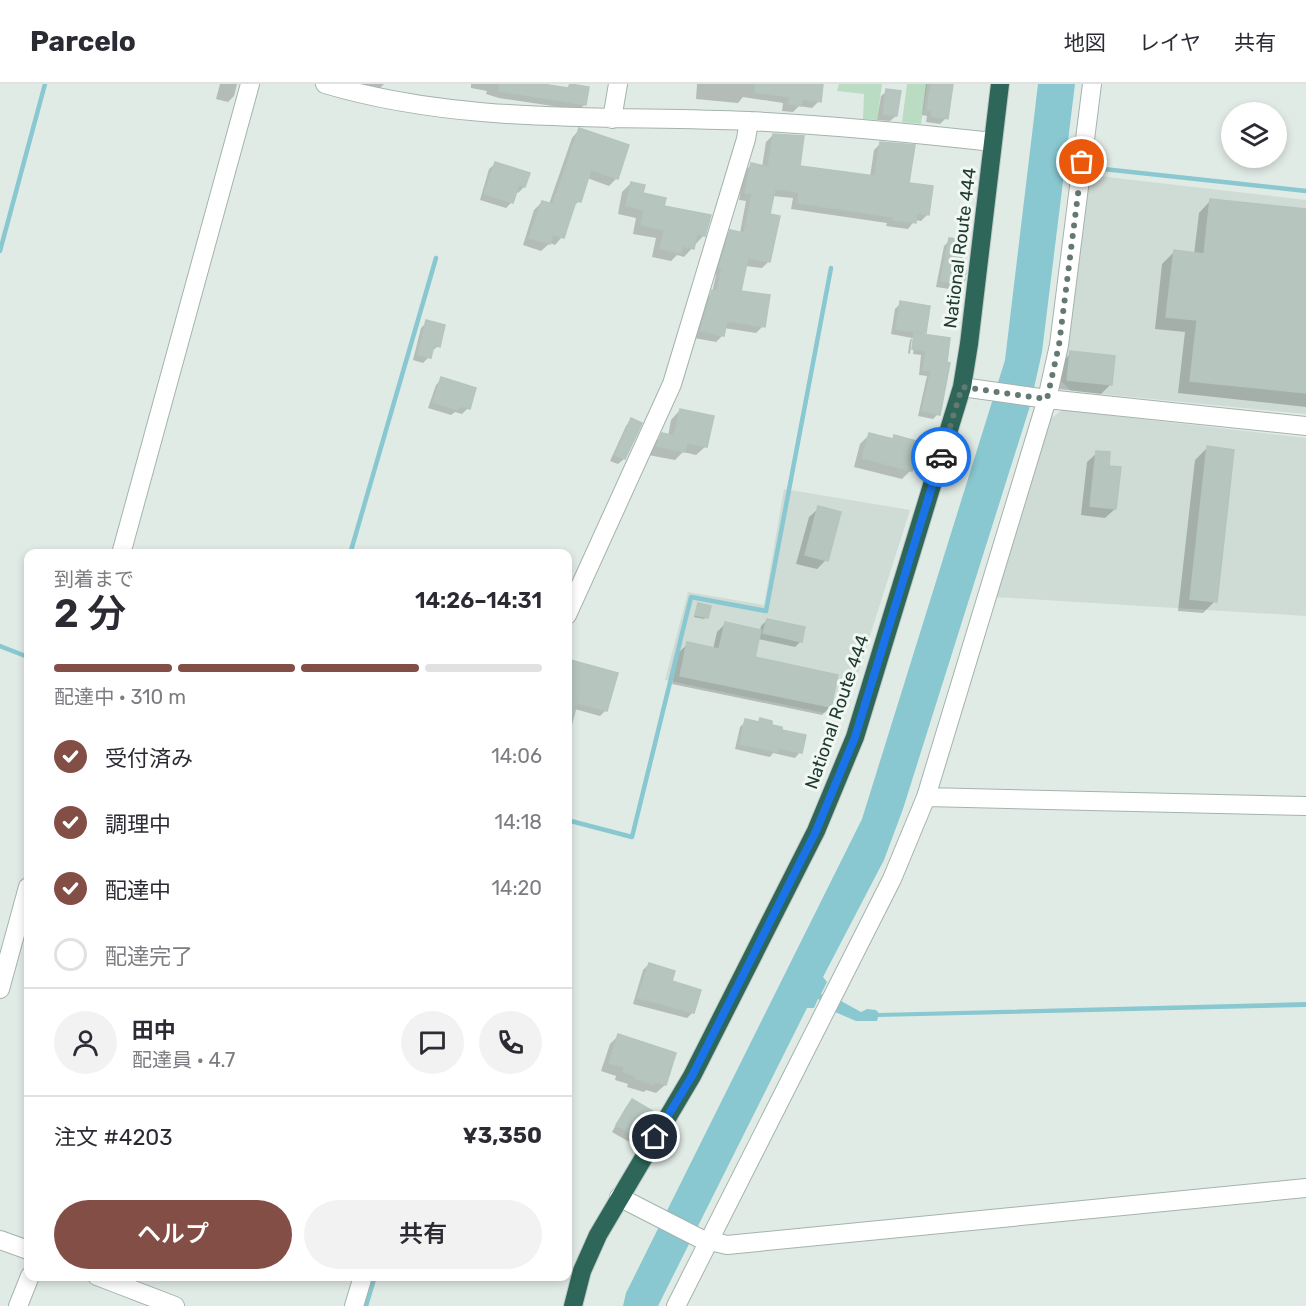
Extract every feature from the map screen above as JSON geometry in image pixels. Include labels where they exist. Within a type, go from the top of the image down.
[{"type":"highway","name":"National Route 444","points":[[573,1306],[582,1271],[598,1235],[692,1076],[816,831],[855,737],[962,387],[1000,84]]},
{"type":"street","points":[[123,549],[250,84]]},
{"type":"street","points":[[325,84],[408,103],[506,116],[748,121],[876,129],[993,142]]},
{"type":"street","points":[[612,119],[618,84]]},
{"type":"street","points":[[676,1306],[704,1240],[892,879],[926,797],[1059,345],[1092,84]]},
{"type":"street","points":[[572,604],[672,384],[746,139],[748,121]]},
{"type":"street","points":[[962,387],[1043,399],[1306,426]]},
{"type":"street","points":[[926,797],[1306,806]]},
{"type":"street","points":[[0,989],[24,902]]},
{"type":"street","points":[[619,1197],[704,1240],[727,1245],[1306,1188]]},
{"type":"street","points":[[0,1240],[24,1249]]},
{"type":"street","points":[[18,1306],[28,1281]]},
{"type":"street","points":[[111,1281],[175,1306]]},
{"type":"street","points":[[354,1306],[362,1281]]},
{"type":"shaded area","points":[[1090,175],[1306,200],[1306,414],[1071,391],[1059,379]]},
{"type":"shaded area","points":[[1062,410],[1306,438],[1306,616],[994,597],[1045,423]]},
{"type":"shaded area","points":[[784,489],[910,510],[844,717],[665,680],[688,592],[764,605]]},
{"type":"green space","points":[[839,84],[882,84],[877,120],[863,119],[864,94],[837,91]]},
{"type":"green space","points":[[907,84],[927,84],[921,124],[902,122]]},
{"type":"water","points":[[1038,84],[1075,84],[1042,352],[1030,406],[903,809],[884,860],[823,977],[827,982],[821,994],[839,1004],[841,1001],[861,1012],[867,1009],[876,1010],[879,1013],[1306,1002],[1306,1007],[878,1017],[877,1021],[856,1021],[835,1012],[836,1008],[818,999],[814,1008],[807,1008],[658,1306],[623,1306],[626,1293],[862,819],[1005,360]]},
{"type":"building","points":[[499,84],[542,84],[568,88],[570,84],[589,87],[586,105],[499,91]]},
{"type":"building","points":[[755,84],[823,84],[821,102],[802,99],[801,106],[788,104],[790,97],[755,92]]},
{"type":"building","points":[[931,84],[953,84],[948,119],[931,116],[932,111],[927,110]]},
{"type":"building","points":[[886,89],[901,91],[897,116],[883,114]]},
{"type":"building","points":[[579,128],[629,145],[618,179],[591,170],[581,202],[576,201],[564,238],[553,235],[550,244],[529,238],[542,201],[553,204]]},
{"type":"building","points":[[773,134],[804,136],[800,166],[875,176],[880,142],[915,145],[909,183],[933,186],[929,215],[917,213],[916,223],[893,220],[893,217],[798,203],[799,192],[775,189],[770,214],[780,216],[770,262],[748,258],[741,291],[770,295],[765,327],[727,321],[724,336],[700,331],[712,290],[717,291],[722,268],[719,267],[730,230],[744,233],[752,194],[745,193],[751,163],[768,167]]},
{"type":"building","points":[[495,162],[530,173],[525,187],[519,185],[513,203],[484,194]]},
{"type":"building","points":[[631,182],[645,185],[643,193],[666,198],[664,206],[711,215],[705,236],[697,234],[694,249],[682,246],[681,253],[660,249],[664,230],[641,225],[644,210],[626,206]]},
{"type":"building","points":[[1210,199],[1306,209],[1306,393],[1190,381],[1197,320],[1166,317],[1174,250],[1204,254]]},
{"type":"building","points":[[949,238],[964,240],[960,269],[966,270],[964,284],[941,281]]},
{"type":"building","points":[[900,301],[930,306],[926,333],[896,329]]},
{"type":"building","points":[[426,320],[445,325],[440,347],[434,345],[431,358],[418,355]]},
{"type":"building","points":[[914,333],[950,338],[947,362],[950,363],[940,415],[922,411],[931,371],[923,370],[926,351],[912,349]]},
{"type":"building","points":[[1070,351],[1115,356],[1112,385],[1067,380]]},
{"type":"building","points":[[441,377],[476,388],[470,409],[460,406],[458,410],[433,402]]},
{"type":"building","points":[[680,409],[714,416],[707,447],[687,443],[685,452],[656,446],[662,433],[674,436]]},
{"type":"building","points":[[631,418],[642,423],[625,459],[615,455]]},
{"type":"building","points":[[869,433],[893,439],[894,435],[920,442],[912,471],[862,458]]},
{"type":"building","points":[[1207,446],[1234,450],[1217,602],[1190,599]]},
{"type":"building","points":[[1096,451],[1110,452],[1109,466],[1121,467],[1116,509],[1090,506]]},
{"type":"building","points":[[818,506],[841,512],[828,561],[805,555]]},
{"type":"building","points":[[698,603],[711,606],[708,618],[695,615]]},
{"type":"building","points":[[767,619],[805,627],[802,642],[763,633]]},
{"type":"building","points":[[725,622],[761,630],[755,657],[838,675],[831,707],[680,676],[687,642],[719,649]]},
{"type":"building","points":[[572,660],[618,673],[607,711],[577,703],[572,722]]},
{"type":"building","points":[[760,718],[772,721],[772,725],[782,727],[782,730],[806,735],[802,753],[778,748],[777,752],[740,744],[745,719],[759,722]]},
{"type":"building","points":[[649,963],[675,971],[672,981],[701,990],[694,1013],[638,998]]},
{"type":"building","points":[[618,1034],[676,1053],[666,1085],[655,1082],[654,1085],[635,1078],[636,1076],[623,1072],[624,1067],[609,1063]]},
{"type":"building","points":[[632,1099],[654,1112],[638,1138],[616,1125]]},
{"type":"waterway","points":[[0,251],[45,84]]},
{"type":"waterway","points":[[1085,167],[1306,191]]},
{"type":"waterway","points":[[351,549],[436,258]]},
{"type":"waterway","points":[[572,821],[632,837],[691,597],[766,611],[831,268]]},
{"type":"waterway","points":[[0,646],[24,655]]},
{"type":"waterway","points":[[366,1306],[374,1281]]},
{"type":"way so far","points":[[941,457],[962,387],[1047,399],[1059,345],[1082,162]]},
{"type":"route","points":[[655,1137],[692,1076],[816,831],[855,737],[941,457]]}]
